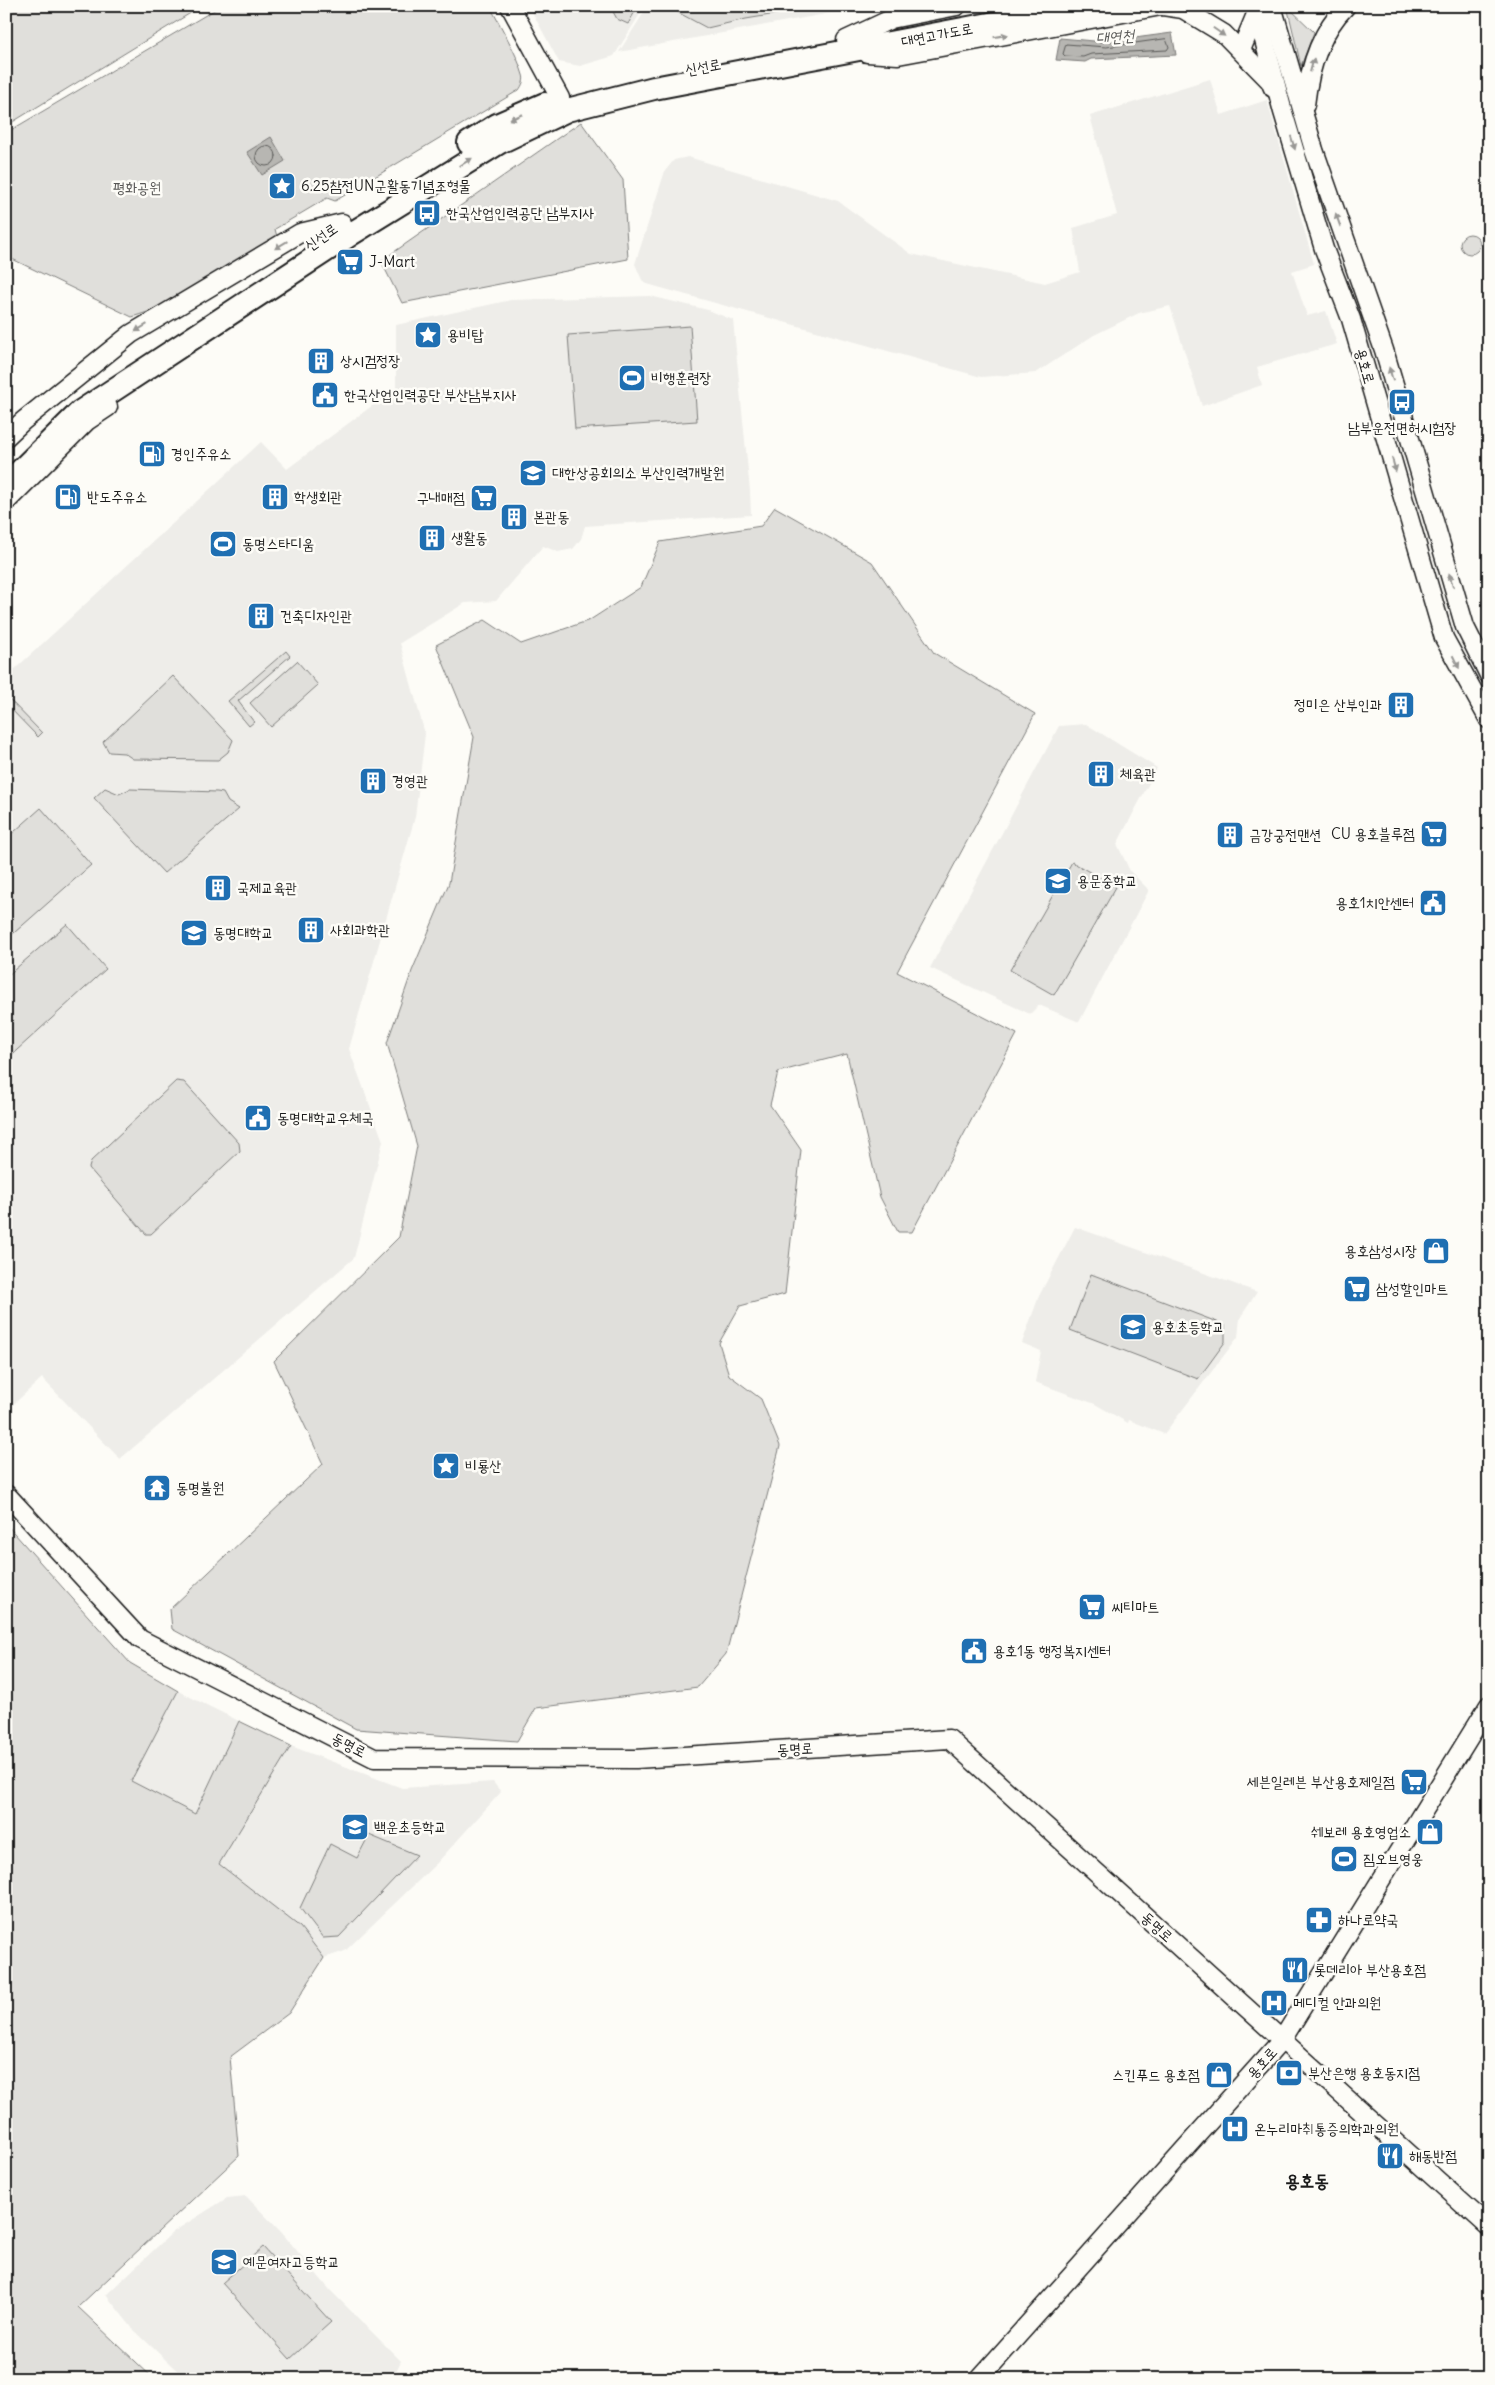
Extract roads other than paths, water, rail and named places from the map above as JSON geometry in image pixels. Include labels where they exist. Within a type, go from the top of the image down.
[{"type":"highway","name":"대연고가도로","points":[[848,46],[953,19],[1020,6]]},
{"type":"highway","name":"대연고가도로","points":[[953,19],[1084,6]]},
{"type":"highway","name":"신선로","points":[[6,470],[72,403],[347,229],[497,125],[560,98],[617,83],[848,46]]},
{"type":"highway","points":[[6,485],[80,412],[347,229],[500,142],[567,110],[654,88],[848,46]]},
{"type":"main road","points":[[510,6],[560,98]]},
{"type":"main road","points":[[848,46],[898,55],[1162,6],[1183,9],[1224,34],[1241,50],[1270,81],[1283,112]]},
{"type":"main road","points":[[1304,113],[1307,83],[1316,52],[1324,35],[1346,6]]},
{"type":"main road","points":[[1241,50],[1262,8]]},
{"type":"main road","name":"용호로","points":[[1262,8],[1304,113],[1314,150],[1384,350],[1464,627],[1489,675]]},
{"type":"main road","name":"용호로","points":[[1262,8],[1283,112],[1324,249],[1351,319],[1444,638],[1489,720]]},
{"type":"main road","points":[[6,502],[87,421],[321,265],[347,229]]},
{"type":"main road","name":"신선로","points":[[6,437],[131,334],[300,233],[347,229]]},
{"type":"main road","points":[[1351,319],[1352,308],[1355,305],[1359,306],[1375,338],[1384,350]]},
{"type":"main road","points":[[1375,401],[1396,436],[1404,435],[1406,426]]},
{"type":"main road","name":"동명로","points":[[6,1494],[140,1639],[374,1758],[636,1759],[868,1746],[949,1739],[1489,2227]]},
{"type":"main road","name":"용호로","points":[[980,2379],[1282,2040],[1489,1705]]},
{"type":"water","points":[[1172,33],[1176,55],[1091,59],[1085,62],[1056,60],[1060,38],[1105,42]]},
{"type":"water","points":[[271,137],[285,161],[262,175],[247,152]]},
{"type":"place","name":"6.25참전UN군활동기념조형물","points":[[282,186]]},
{"type":"place","name":"한국산업인력공단 남부지사","points":[[427,213]]},
{"type":"place","name":"J-Mart","points":[[350,262]]},
{"type":"place","name":"용비탑","points":[[428,335]]},
{"type":"place","name":"상시검정장","points":[[321,361]]},
{"type":"place","name":"비행훈련장","points":[[632,378]]},
{"type":"place","name":"한국산업인력공단 부산남부지사","points":[[325,395]]},
{"type":"place","name":"남부운전면허시험장","points":[[1402,402]]},
{"type":"place","name":"경인주유소","points":[[152,454]]},
{"type":"place","name":"대한상공회의소 부산인력개발원","points":[[533,473]]},
{"type":"place","name":"반도주유소","points":[[68,497]]},
{"type":"place","name":"학생회관","points":[[275,497]]},
{"type":"place","name":"구내매점","points":[[484,498]]},
{"type":"place","name":"본관동","points":[[514,517]]},
{"type":"place","name":"생활동","points":[[432,538]]},
{"type":"place","name":"동명스타디움","points":[[223,544]]},
{"type":"place","name":"건축디자인관","points":[[261,616]]},
{"type":"place","name":"정미은 산부인과","points":[[1401,705]]},
{"type":"place","name":"체육관","points":[[1101,774]]},
{"type":"place","name":"경영관","points":[[373,781]]},
{"type":"place","name":"CU 용호블루점","points":[[1434,834]]},
{"type":"place","name":"금강궁전맨션","points":[[1230,835]]},
{"type":"place","name":"용문중학교","points":[[1058,881]]},
{"type":"place","name":"국제교육관","points":[[218,888]]},
{"type":"place","name":"용호1치안센터","points":[[1433,903]]},
{"type":"place","name":"사회과학관","points":[[311,930]]},
{"type":"place","name":"동명대학교","points":[[194,933]]},
{"type":"place","name":"동명대학교우체국","points":[[258,1118]]},
{"type":"place","name":"용호삼성시장","points":[[1436,1251]]},
{"type":"place","name":"삼성할인마트","points":[[1357,1289]]},
{"type":"place","name":"용호초등학교","points":[[1133,1327]]},
{"type":"place","name":"비룡산","points":[[446,1466]]},
{"type":"place","name":"동명불원","points":[[157,1488]]},
{"type":"place","name":"씨티마트","points":[[1092,1607]]},
{"type":"place","name":"용호1동 행정복지센터","points":[[974,1651]]},
{"type":"place","name":"세븐일레븐 부산용호제일점","points":[[1414,1782]]},
{"type":"place","name":"백운초등학교","points":[[355,1827]]},
{"type":"place","name":"쉐보레 용호영업소","points":[[1430,1832]]},
{"type":"place","name":"짐오브영웅","points":[[1344,1859]]},
{"type":"place","name":"하나로약국","points":[[1319,1920]]},
{"type":"place","name":"롯데리아 부산용호점","points":[[1295,1970]]},
{"type":"place","name":"메디컬 안과의원","points":[[1274,2003]]},
{"type":"place","name":"부산은행 용호동지점","points":[[1289,2073]]},
{"type":"place","name":"스킨푸드 용호점","points":[[1219,2075]]},
{"type":"place","name":"온누리마취통증의학과의원","points":[[1235,2129]]},
{"type":"place","name":"해동반점","points":[[1390,2156]]},
{"type":"place","name":"예문여자고등학교","points":[[224,2262]]},
{"type":"district","name":"용호동","points":[[1307,2181]]},
{"type":"water label","name":"대연천","points":[[1115,36]]},
{"type":"park label","name":"평화공원","points":[[137,188]]}]
